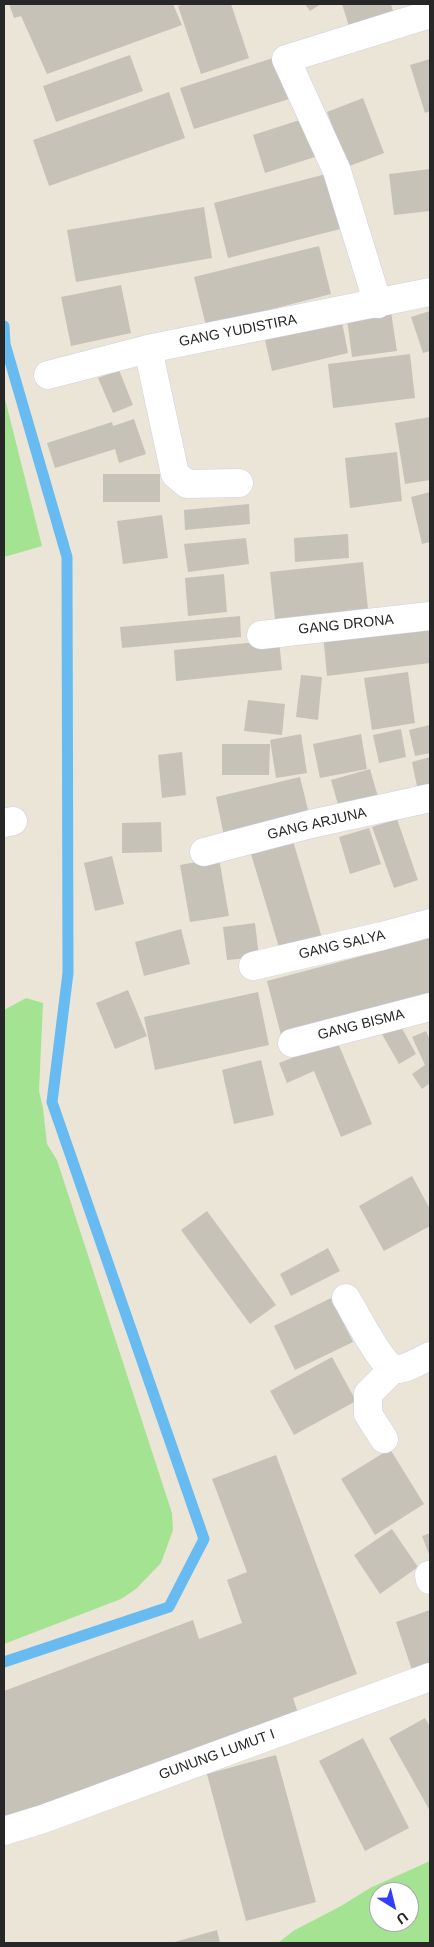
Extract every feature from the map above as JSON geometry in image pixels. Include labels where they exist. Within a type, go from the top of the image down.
[{"type":"street","points":[[378,304],[337,171],[286,59],[430,14]]},
{"type":"street","name":"GANG YUDISTIRA","points":[[48,375],[148,349],[430,292]]},
{"type":"street","points":[[148,349],[175,474],[187,484],[239,483]]},
{"type":"street","name":"GANG DRONA","points":[[261,635],[430,616]]},
{"type":"street","name":"GANG ARJUNA","points":[[204,852],[311,824],[430,798]]},
{"type":"street","name":"GANG SALYA","points":[[253,966],[430,923]]},
{"type":"street","name":"GANG BISMA","points":[[292,1043],[430,1007]]},
{"type":"street","points":[[346,1298],[377,1351],[393,1369]]},
{"type":"street","points":[[384,1438],[368,1414],[368,1394],[393,1369],[402,1368],[430,1356]]},
{"type":"street","name":"GUNUNG LUMUT I","points":[[4,1832],[43,1820],[430,1677]]},
{"type":"green space","points":[[4,395],[42,546],[4,557]]},
{"type":"green space","points":[[26,998],[43,1003],[39,1091],[47,1144],[57,1160],[172,1513],[173,1530],[161,1563],[136,1589],[121,1599],[4,1644],[4,1010]]},
{"type":"green space","points":[[430,1861],[430,1943],[278,1943],[293,1931],[341,1906],[369,1889],[369,1932],[419,1932],[419,1882],[383,1882]]},
{"type":"building","points":[[9,4],[173,4],[182,25],[47,74],[21,16],[14,18]]},
{"type":"building","points":[[185,4],[231,4],[249,58],[201,74],[178,6]]},
{"type":"building","points":[[305,4],[321,4],[310,11]]},
{"type":"building","points":[[342,4],[391,4],[395,19],[351,33]]},
{"type":"building","points":[[130,55],[143,91],[56,122],[43,86]]},
{"type":"building","points":[[276,57],[289,99],[194,129],[180,88]]},
{"type":"building","points":[[430,59],[430,111],[425,113],[410,65]]},
{"type":"building","points":[[169,92],[185,138],[49,186],[33,140]]},
{"type":"building","points":[[363,98],[384,153],[347,167],[327,112]]},
{"type":"building","points":[[309,117],[321,155],[265,173],[253,135]]},
{"type":"building","points":[[430,169],[430,211],[394,215],[389,174]]},
{"type":"building","points":[[330,173],[344,228],[228,258],[214,203]]},
{"type":"building","points":[[204,207],[212,258],[76,282],[67,230]]},
{"type":"building","points":[[319,246],[331,294],[206,326],[194,277]]},
{"type":"building","points":[[121,285],[131,333],[71,346],[61,297]]},
{"type":"building","points":[[430,311],[430,351],[423,353],[411,317]]},
{"type":"building","points":[[391,312],[397,351],[352,357],[347,319]]},
{"type":"building","points":[[342,322],[348,353],[272,371],[265,340]]},
{"type":"building","points":[[410,354],[415,398],[333,408],[328,364]]},
{"type":"building","points":[[119,370],[133,405],[113,413],[98,378]]},
{"type":"building","points":[[430,417],[430,480],[405,484],[395,423]]},
{"type":"building","points":[[134,419],[146,454],[119,463],[115,449],[55,468],[47,443],[112,422],[113,426]]},
{"type":"building","points":[[397,452],[402,501],[350,508],[345,458]]},
{"type":"building","points":[[103,474],[160,474],[160,502],[103,502]]},
{"type":"building","points":[[430,492],[430,542],[422,544],[411,497]]},
{"type":"building","points":[[249,504],[250,524],[185,530],[184,510]]},
{"type":"building","points":[[162,515],[168,558],[123,564],[117,521]]},
{"type":"building","points":[[348,534],[349,558],[295,562],[294,538]]},
{"type":"building","points":[[246,538],[249,564],[188,572],[184,544]]},
{"type":"building","points":[[363,562],[369,618],[276,629],[270,572]]},
{"type":"building","points":[[224,574],[227,612],[188,616],[185,578]]},
{"type":"building","points":[[240,616],[241,637],[122,648],[120,627]]},
{"type":"building","points":[[430,621],[430,663],[327,676],[323,635]]},
{"type":"building","points":[[279,640],[282,670],[176,681],[174,650]]},
{"type":"building","points":[[408,672],[415,723],[372,730],[364,678]]},
{"type":"building","points":[[301,675],[322,677],[318,720],[296,717]]},
{"type":"building","points":[[248,700],[285,704],[282,735],[244,731]]},
{"type":"building","points":[[430,725],[430,753],[415,756],[409,730]]},
{"type":"building","points":[[401,729],[406,757],[379,763],[373,735]]},
{"type":"building","points":[[301,734],[307,773],[276,778],[270,740]]},
{"type":"building","points":[[361,734],[367,769],[320,778],[313,744]]},
{"type":"building","points":[[222,744],[270,744],[269,775],[222,775]]},
{"type":"building","points":[[182,752],[186,795],[162,798],[158,755]]},
{"type":"building","points":[[430,757],[430,794],[419,796],[412,762]]},
{"type":"building","points":[[370,769],[380,804],[341,815],[331,780]]},
{"type":"building","points":[[300,777],[311,822],[225,841],[216,797]]},
{"type":"building","points":[[397,819],[418,880],[394,888],[372,827]]},
{"type":"building","points":[[161,822],[162,852],[122,853],[122,823]]},
{"type":"building","points":[[369,828],[381,864],[350,874],[339,837]]},
{"type":"building","points":[[293,841],[323,941],[281,954],[251,854]]},
{"type":"building","points":[[112,856],[124,904],[95,911],[84,863]]},
{"type":"building","points":[[219,858],[229,916],[190,922],[180,865]]},
{"type":"building","points":[[255,923],[259,957],[227,960],[223,927]]},
{"type":"building","points":[[181,929],[190,964],[144,976],[135,942]]},
{"type":"building","points":[[430,938],[430,997],[281,1035],[267,981]]},
{"type":"building","points":[[128,990],[147,1036],[115,1049],[96,1003]]},
{"type":"building","points":[[258,992],[269,1045],[155,1070],[144,1017]]},
{"type":"building","points":[[397,1019],[416,1054],[399,1064],[379,1029]]},
{"type":"building","points":[[426,1031],[430,1040],[430,1083],[422,1089],[412,1074],[425,1065],[412,1037]]},
{"type":"building","points":[[335,1036],[372,1124],[341,1137],[314,1071],[287,1083],[279,1063],[307,1052]]},
{"type":"building","points":[[261,1060],[274,1115],[234,1124],[222,1070]]},
{"type":"building","points":[[412,1176],[430,1209],[430,1226],[384,1251],[359,1206]]},
{"type":"building","points":[[207,1211],[276,1305],[250,1324],[181,1230]]},
{"type":"building","points":[[328,1248],[340,1271],[291,1296],[280,1274]]},
{"type":"building","points":[[331,1298],[353,1342],[295,1370],[274,1326]]},
{"type":"building","points":[[332,1357],[356,1401],[294,1435],[270,1391]]},
{"type":"building","points":[[390,1449],[424,1504],[375,1535],[341,1479]]},
{"type":"building","points":[[276,1455],[357,1674],[293,1698],[298,1713],[4,1823],[4,1691],[193,1620],[199,1639],[242,1623],[227,1580],[247,1572],[212,1479]]},
{"type":"building","points":[[392,1529],[418,1567],[380,1594],[354,1555]]},
{"type":"building","points":[[430,1533],[430,1557],[422,1536]]},
{"type":"building","points":[[430,1610],[430,1670],[414,1676],[396,1622]]},
{"type":"building","points":[[425,1718],[430,1727],[430,1811],[389,1738]]},
{"type":"building","points":[[363,1738],[409,1828],[365,1851],[319,1761]]},
{"type":"building","points":[[276,1755],[316,1902],[246,1921],[207,1774]]},
{"type":"building","points":[[217,1930],[220,1943],[171,1943]]},
{"type":"waterway","points":[[4,326],[5,344],[67,557],[68,973],[52,1102],[204,1539],[169,1607],[4,1662]]}]
